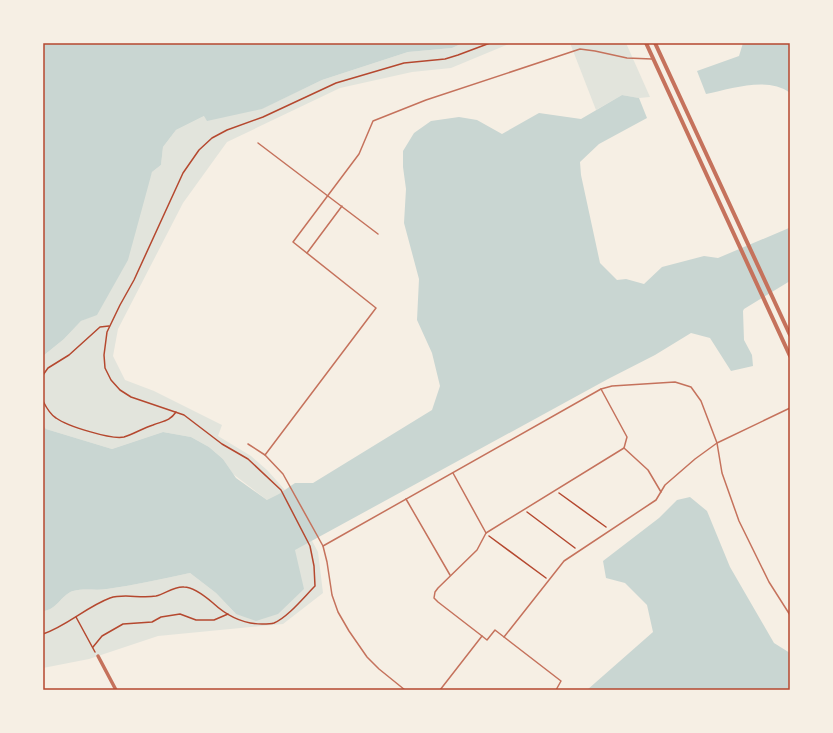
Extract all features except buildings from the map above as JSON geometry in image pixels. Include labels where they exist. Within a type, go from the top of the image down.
[{"type":"street","points":[[646,43],[790,356]]},
{"type":"street","points":[[656,43],[790,335]]},
{"type":"street","points":[[98,656],[116,690]]},
{"type":"lane","points":[[265,455],[376,308],[293,242],[359,154],[373,122],[426,100],[580,49],[627,58],[654,59]]},
{"type":"lane","points":[[258,143],[378,234]]},
{"type":"lane","points":[[307,253],[342,206]]},
{"type":"lane","points":[[323,546],[601,389],[612,386],[675,382],[691,387],[701,401],[717,443],[722,472],[739,521],[769,582],[790,615]]},
{"type":"lane","points":[[556,690],[561,681],[495,630],[487,640],[434,598],[435,592],[438,588],[477,550],[486,533],[624,448],[627,437],[601,389]]},
{"type":"lane","points":[[504,637],[564,561],[656,500],[665,485],[717,443],[790,408]]},
{"type":"lane","points":[[248,444],[265,455],[283,474],[323,546],[332,595],[338,612],[345,625],[367,657],[405,690]]},
{"type":"lane","points":[[624,448],[648,470],[661,492]]},
{"type":"lane","points":[[453,472],[486,533]]},
{"type":"lane","points":[[406,499],[450,575]]},
{"type":"lane","points":[[440,690],[482,636]]},
{"type":"path","points":[[43,634],[110,598],[124,596],[148,598],[185,586],[206,597],[220,610],[236,619],[251,624],[273,623],[284,616],[315,586],[314,566],[310,546],[281,490],[248,459],[222,444],[184,415],[131,397],[120,390],[110,380],[106,368],[104,344],[109,326],[134,280],[183,173],[199,150],[212,138],[227,130],[263,117],[336,83],[404,63],[451,57],[490,43]]},
{"type":"path","points":[[43,375],[48,368],[69,355],[100,327],[109,326]]},
{"type":"path","points":[[43,401],[55,418],[70,425],[114,438],[124,437],[167,421],[172,418],[176,412]]},
{"type":"path","points":[[556,490],[610,530]]},
{"type":"path","points":[[524,510],[579,551]]},
{"type":"path","points":[[486,533],[549,580]]},
{"type":"path","points":[[93,647],[102,636],[123,624],[152,622],[161,617],[180,614],[196,620],[214,620],[228,614]]},
{"type":"path","points":[[76,616],[98,656]]},
{"type":"shaded area","points":[[43,43],[463,43],[452,48],[408,52],[322,80],[262,109],[207,121],[204,116],[176,130],[163,147],[161,165],[152,172],[128,260],[97,315],[81,321],[64,339],[43,356]]},
{"type":"shaded area","points":[[463,43],[511,43],[451,68],[412,72],[340,88],[227,142],[183,203],[118,329],[113,356],[125,380],[154,391],[222,425],[218,436],[251,456],[267,470],[285,490],[318,552],[323,593],[283,624],[158,636],[89,659],[43,668],[43,611],[52,608],[73,591],[103,590],[190,573],[216,593],[236,614],[267,500],[233,474],[223,459],[209,447],[191,437],[163,432],[112,449],[46,429],[43,425],[43,356],[64,339],[81,321],[97,314],[152,172],[161,165],[163,147],[176,130],[204,116],[261,109],[322,80],[408,52],[452,48]]},
{"type":"shaded area","points":[[570,43],[626,43],[650,97],[639,98],[622,95],[596,110]]},
{"type":"shaded area","points":[[743,43],[790,43],[790,93],[771,85],[749,85],[706,94],[697,71],[739,56]]},
{"type":"shaded area","points":[[622,95],[639,98],[647,118],[599,144],[580,162],[581,175],[600,263],[617,280],[626,279],[644,284],[662,267],[704,256],[718,258],[789,228],[790,281],[743,311],[744,340],[752,355],[753,366],[731,371],[710,338],[691,333],[655,355],[608,379],[295,550],[304,589],[278,614],[256,621],[236,614],[216,593],[190,573],[103,590],[73,591],[52,608],[43,611],[43,425],[46,429],[112,449],[163,432],[191,437],[209,447],[223,459],[236,478],[267,500],[295,483],[313,483],[432,410],[440,386],[432,353],[417,320],[419,279],[404,223],[406,189],[403,167],[403,151],[414,133],[431,121],[459,117],[477,120],[502,134],[539,113],[581,119]]},
{"type":"shaded area","points":[[690,497],[707,511],[730,567],[774,643],[790,653],[790,690],[587,690],[653,632],[647,605],[625,583],[606,578],[603,561],[659,518],[677,500]]}]
